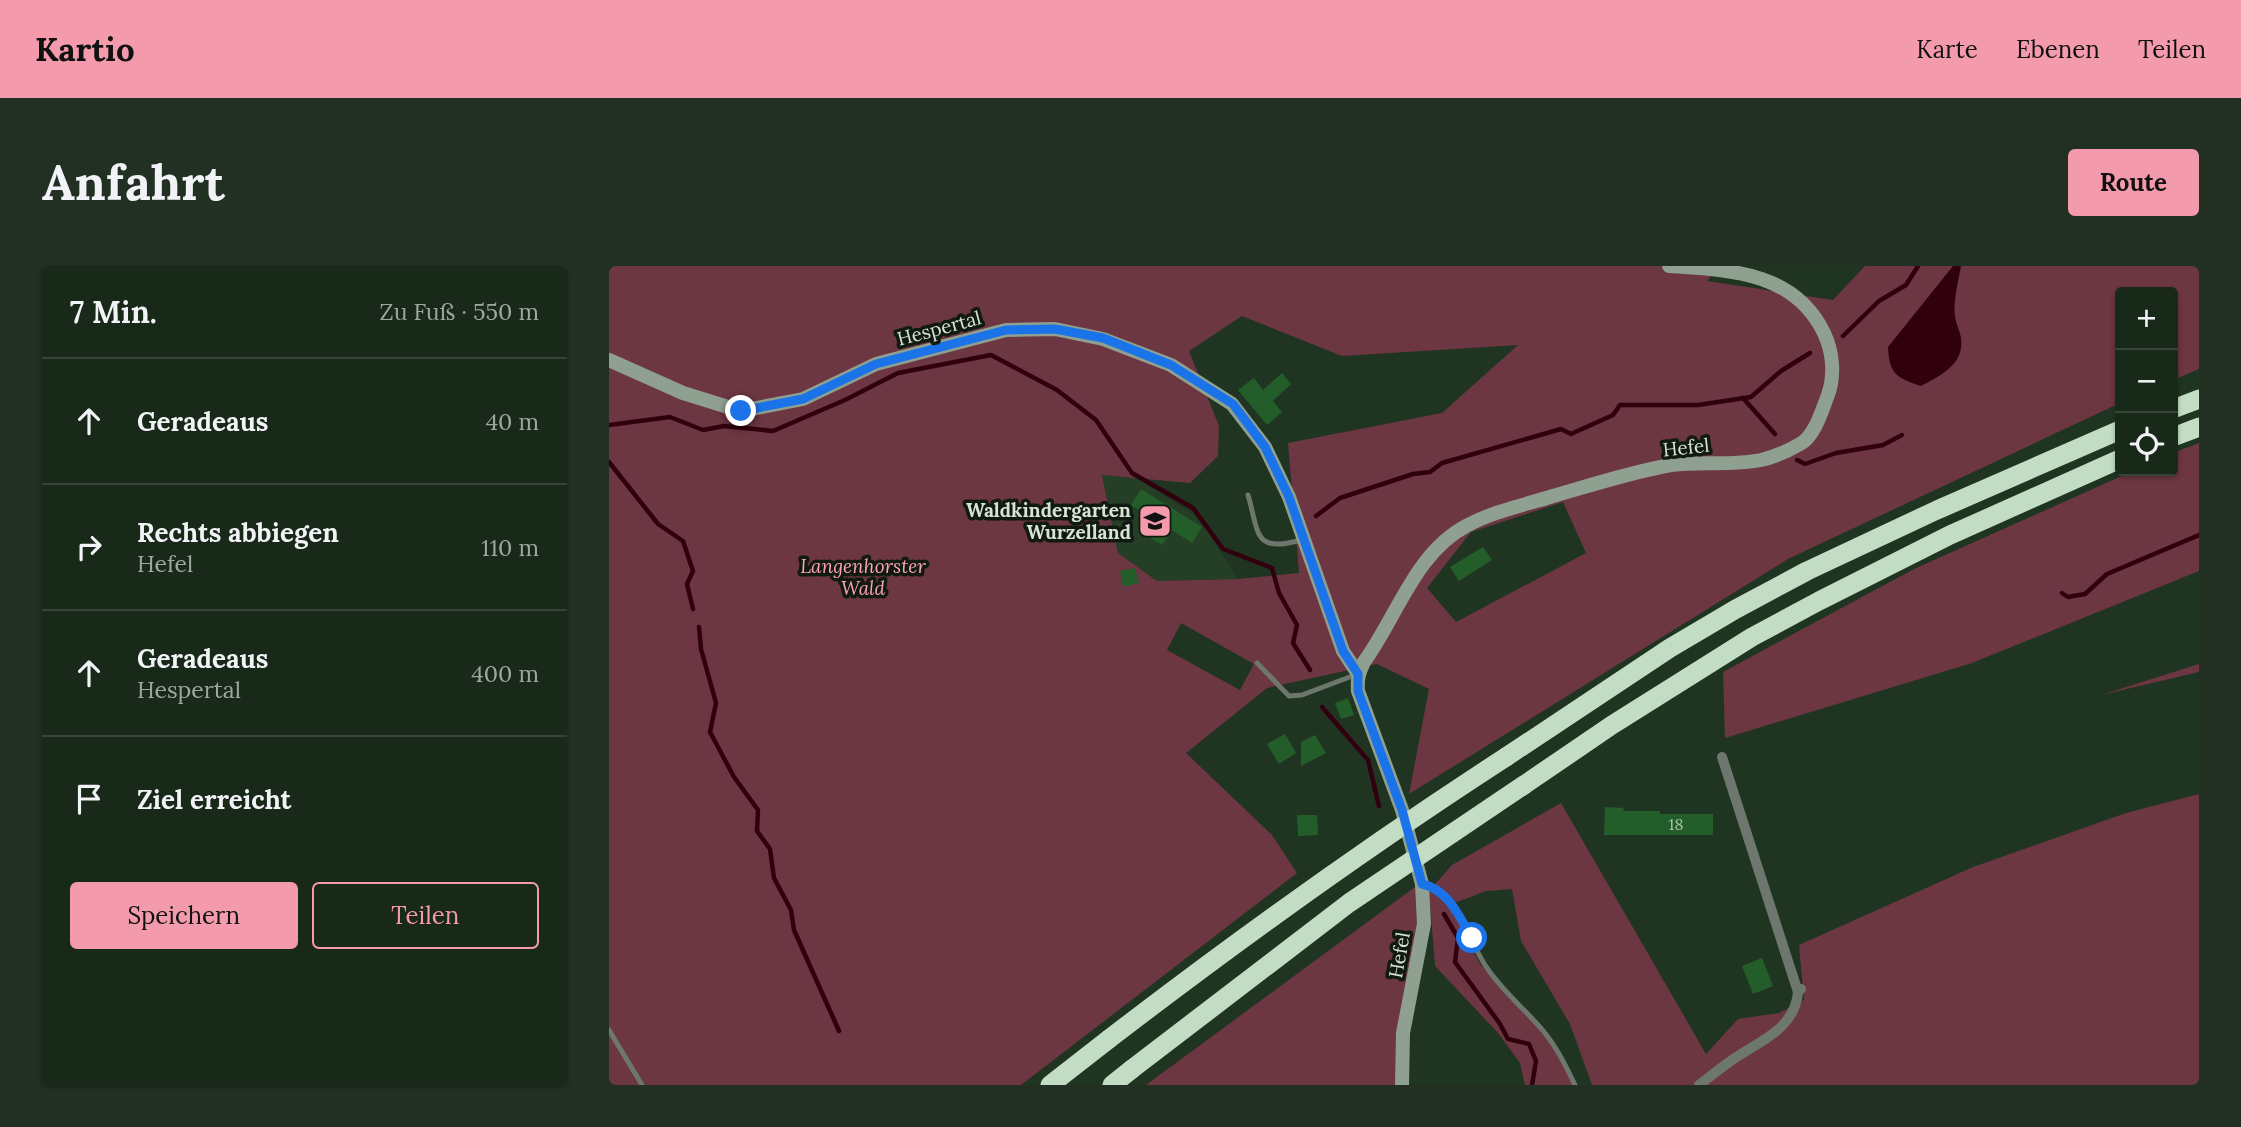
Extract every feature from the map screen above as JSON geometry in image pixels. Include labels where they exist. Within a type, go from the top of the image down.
[{"type":"highway","points":[[2178,407],[2199,399]]},
{"type":"highway","points":[[2178,435],[2199,427]]},
{"type":"highway","points":[[1050,1085],[1213,960],[1327,878],[1415,816],[1670,648],[1795,578],[1937,510],[2115,432]]},
{"type":"highway","points":[[1112,1085],[1349,903],[1633,711],[1752,637],[1819,601],[1950,535],[2115,460]]},
{"type":"main road","name":"Hefel","points":[[1402,1085],[1403,1033],[1424,924],[1422,884],[1402,810],[1358,691],[1358,674],[1432,554],[1449,537],[1469,524],[1503,511],[1671,465],[1759,461],[1774,457],[1802,444],[1811,434],[1830,387],[1832,373],[1828,342],[1818,320],[1801,301],[1763,278],[1737,271],[1669,266]]},
{"type":"main road","name":"Hespertal","points":[[609,360],[683,393],[741,411],[803,399],[876,364],[1006,330],[1055,329],[1103,338],[1171,365],[1233,404],[1265,447],[1289,497],[1343,651],[1358,674]]},
{"type":"street","points":[[1699,1085],[1733,1059],[1779,1030],[1792,1014],[1800,991],[1722,757]]},
{"type":"lane","points":[[1248,495],[1257,532],[1263,541],[1271,545],[1304,539]]},
{"type":"lane","points":[[1257,663],[1289,696],[1302,695],[1358,674]]},
{"type":"lane","points":[[1422,884],[1434,887],[1448,899],[1472,938],[1485,966],[1504,991],[1540,1026],[1563,1060],[1574,1085]]},
{"type":"lane","points":[[609,1030],[642,1085]]},
{"type":"shaded area","points":[[1953,266],[1961,266],[1955,304],[1955,317],[1961,338],[1959,355],[1950,368],[1921,386],[1896,374],[1890,363],[1888,347]]},
{"type":"shaded area","name":"Waldkindergarten Wurzelland","points":[[1102,474],[1136,478],[1193,514],[1206,529],[1238,579],[1157,581],[1118,553]]},
{"type":"green space","name":"Langenhorster Wald","points":[[609,266],[1719,266],[1707,281],[1833,300],[1865,266],[2199,266],[2199,369],[2178,378],[2178,287],[2115,287],[2115,405],[1788,559],[1409,794],[1429,689],[1377,664],[1267,688],[1186,753],[1272,835],[1297,873],[1021,1085],[609,1085]],"holes":[[[1242,316],[1342,356],[1518,345],[1442,413],[1288,443],[1299,573],[1238,579],[1157,581],[1118,553],[1102,475],[1190,483],[1218,456],[1219,426],[1189,351]],[[1563,502],[1586,553],[1456,622],[1427,588],[1471,532]],[[1181,623],[1254,664],[1240,690],[1167,650]]]},
{"type":"green space","points":[[2199,443],[2199,571],[1972,663],[1725,738],[1723,672],[1914,569],[2122,476],[2178,476],[2178,451]]},
{"type":"green space","points":[[2199,664],[2199,672],[2101,695]]},
{"type":"green space","points":[[2199,794],[2199,1085],[1592,1085],[1570,1024],[1521,941],[1512,889],[1486,891],[1449,905],[1480,964],[1537,1026],[1563,1062],[1574,1085],[1525,1085],[1520,1063],[1499,1034],[1435,966],[1429,891],[1452,865],[1561,803],[1706,1054],[1738,1019],[1779,1013],[1804,1000],[1799,945],[1973,867],[2126,813]]},
{"type":"green space","points":[[1422,884],[1402,1085],[1146,1085],[1415,887]]},
{"type":"building","points":[[1282,373],[1291,384],[1273,401],[1282,412],[1267,425],[1238,390],[1254,378],[1263,390]]},
{"type":"building","points":[[1141,489],[1202,527],[1192,543],[1172,530],[1162,545],[1147,536],[1157,521],[1131,505]]},
{"type":"building","points":[[1483,547],[1492,560],[1459,581],[1450,567]]},
{"type":"building","points":[[1135,568],[1139,583],[1123,587],[1120,571]]},
{"type":"building","points":[[1348,698],[1354,715],[1341,719],[1335,703]]},
{"type":"building","points":[[1285,734],[1296,753],[1279,764],[1267,744]]},
{"type":"building","points":[[1315,735],[1326,753],[1301,766],[1301,742]]},
{"type":"building","points":[[1605,807],[1624,808],[1623,811],[1660,811],[1660,814],[1713,814],[1713,835],[1604,835]]},
{"type":"building","points":[[1297,815],[1317,815],[1318,835],[1298,836]]},
{"type":"building","points":[[1762,958],[1773,986],[1753,994],[1742,966]]},
{"type":"waterway","points":[[1843,336],[1879,301],[1906,285],[1918,266]]},
{"type":"waterway","points":[[1316,516],[1340,498],[1413,474],[1430,472],[1442,463],[1561,429],[1571,434],[1613,415],[1620,405],[1698,405],[1751,397],[1781,371],[1810,353]]},
{"type":"waterway","points":[[609,425],[670,417],[703,430],[724,426],[773,431],[845,400],[898,373],[991,355],[1057,390],[1096,420],[1132,473],[1193,508],[1223,549],[1272,568],[1279,593],[1297,625],[1293,643],[1310,670]]},
{"type":"waterway","points":[[1743,398],[1775,434]]},
{"type":"waterway","points":[[1797,460],[1805,464],[1836,453],[1883,445],[1902,435]]},
{"type":"waterway","points":[[609,462],[658,524],[683,541],[693,571],[687,584],[693,609]]},
{"type":"waterway","points":[[2062,593],[2068,597],[2085,594],[2107,574],[2199,535]]},
{"type":"waterway","points":[[699,627],[701,649],[716,703],[710,732],[734,777],[758,810],[757,831],[770,849],[774,878],[791,910],[794,930],[839,1031]]},
{"type":"waterway","points":[[1322,707],[1368,760],[1379,806]]},
{"type":"waterway","points":[[1444,914],[1458,938],[1455,962],[1508,1039],[1529,1044],[1536,1061],[1532,1085]]},
{"type":"place","name":"Waldkindergarten Wurzelland","points":[[1155,521]]},
{"type":"route","points":[[741,411],[803,399],[876,364],[1006,330],[1055,329],[1103,338],[1171,365],[1233,404],[1265,447],[1289,497],[1343,651],[1358,674],[1358,691],[1402,810],[1422,884],[1434,887],[1448,899],[1472,938]]}]
